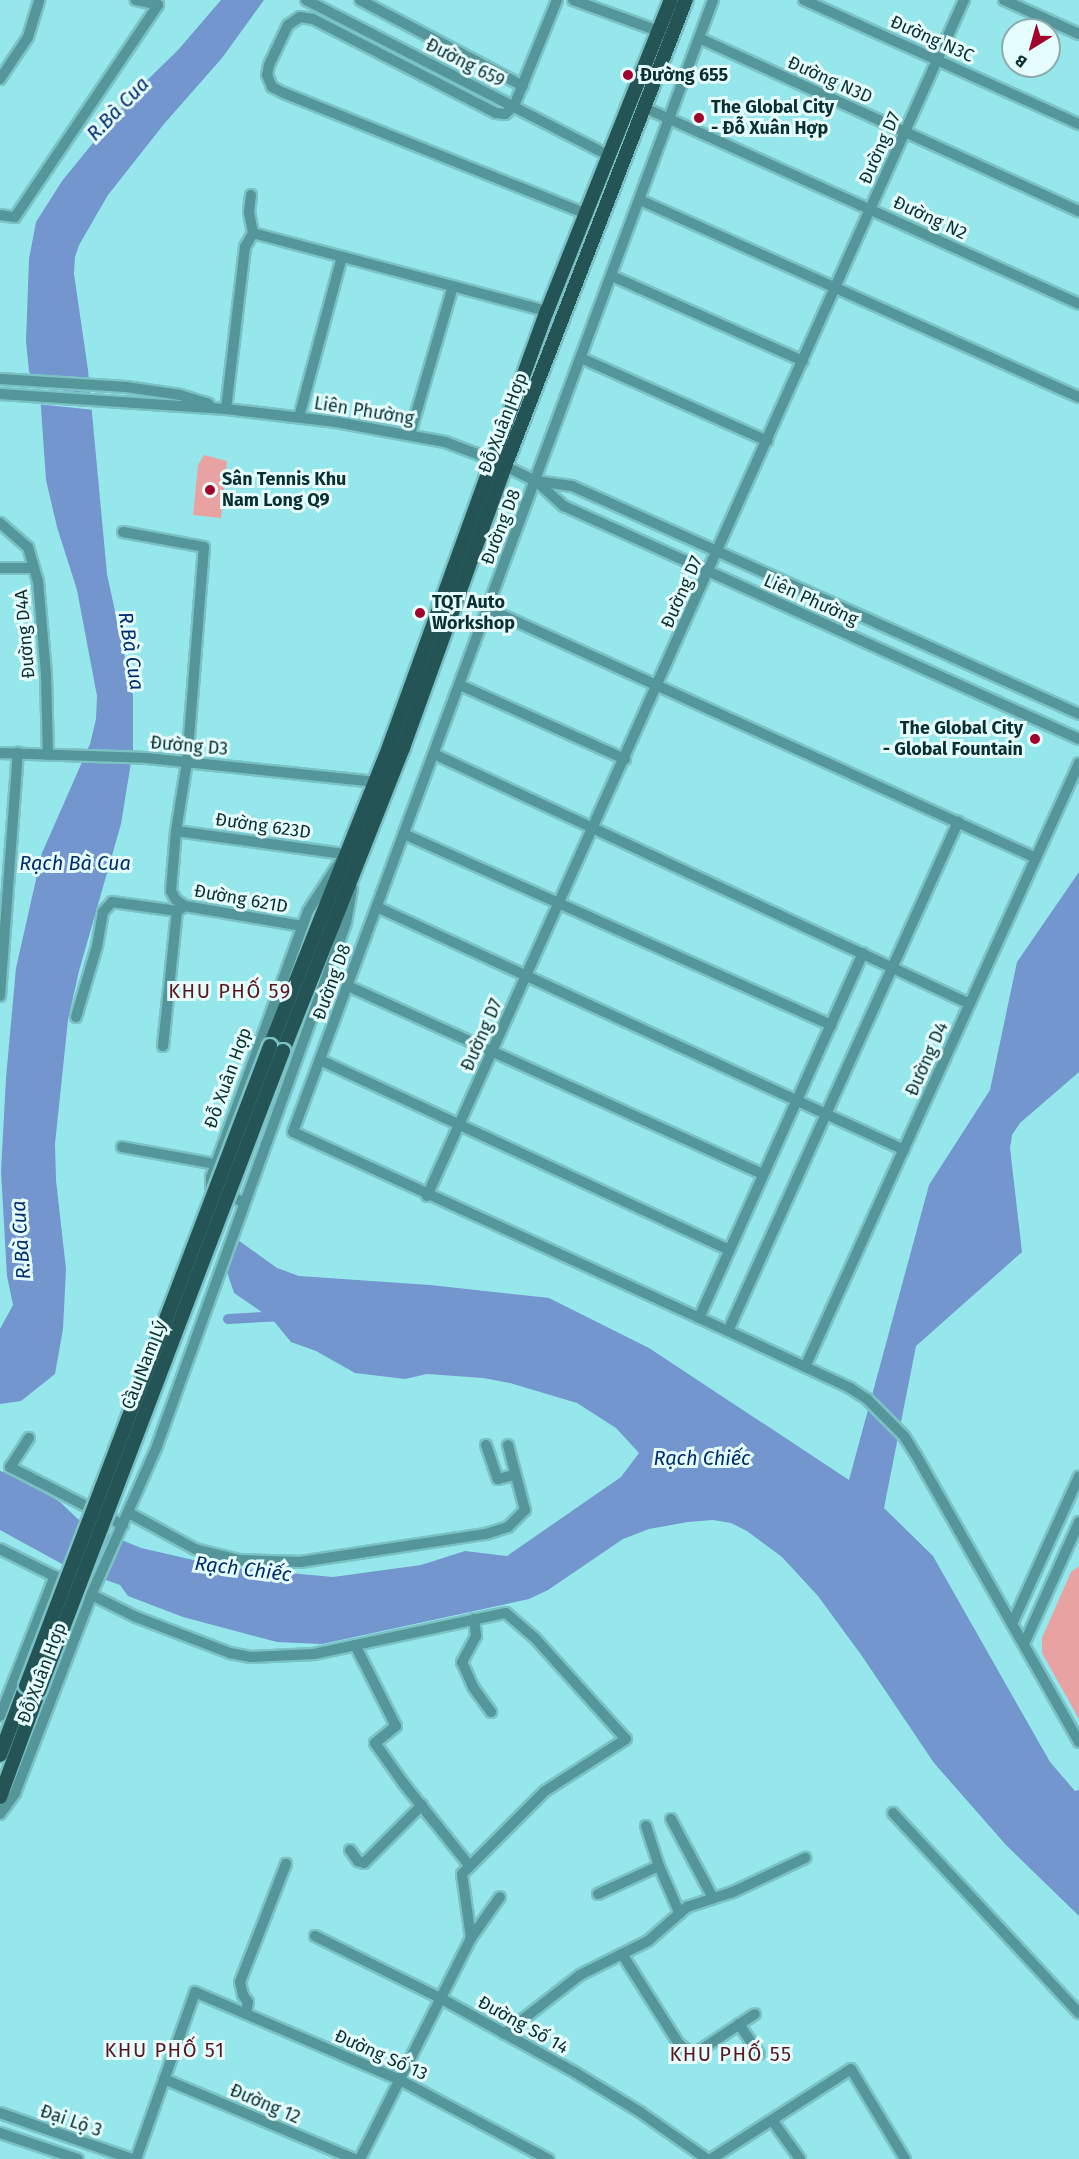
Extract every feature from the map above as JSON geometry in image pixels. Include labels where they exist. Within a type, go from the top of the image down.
[{"type":"main road","name":"Đỗ Xuân Hợp","points":[[276,1048],[351,857],[374,782],[615,159],[671,0]]},
{"type":"main road","name":"Đỗ Xuân Hợp","points":[[351,857],[388,786],[499,463],[547,311],[586,214],[644,107],[686,0]]},
{"type":"main road","points":[[374,782],[388,786]]},
{"type":"main road","name":"Cầu Nam Lý","points":[[33,1689],[276,1048]]},
{"type":"main road","name":"Đỗ Xuân Hợp","points":[[0,1755],[33,1689]]},
{"type":"main road","name":"Đỗ Xuân Hợp","points":[[0,1797],[33,1689]]},
{"type":"street","points":[[0,79],[28,37],[39,0]]},
{"type":"street","points":[[0,215],[15,217],[158,5],[136,0]]},
{"type":"street","name":"Đường 659","points":[[306,0],[615,159]]},
{"type":"street","points":[[360,0],[523,86]]},
{"type":"street","points":[[557,0],[514,106],[505,114],[496,113],[313,19],[300,17],[288,25],[269,65],[267,75],[272,87],[586,214]]},
{"type":"street","points":[[573,0],[658,32]]},
{"type":"street","name":"Đường D8","points":[[427,1196],[293,1132],[489,609],[713,0]]},
{"type":"street","name":"Đường N3C","points":[[804,0],[1079,124]]},
{"type":"street","name":"Đường D7","points":[[427,1196],[658,686],[964,0]]},
{"type":"street","points":[[1004,0],[1079,34]]},
{"type":"street","name":"Đường N3D","points":[[699,38],[1079,211]]},
{"type":"street","name":"Đường N2","points":[[644,107],[1079,304]]},
{"type":"street","points":[[226,409],[245,247],[253,233],[249,212],[251,195]]},
{"type":"street","points":[[640,200],[1079,397]]},
{"type":"street","points":[[253,233],[547,311]]},
{"type":"street","points":[[299,417],[342,257]]},
{"type":"street","points":[[612,276],[803,361]]},
{"type":"street","points":[[410,434],[453,286]]},
{"type":"street","points":[[581,358],[767,441]]},
{"type":"street","name":"Liên Phường","points":[[0,379],[13,378],[126,387],[180,395],[226,409]]},
{"type":"street","name":"Liên Phường","points":[[4,394],[122,404],[226,409],[299,417],[410,434],[458,445],[536,481],[564,506],[1079,740]]},
{"type":"street","name":"Liên Phường","points":[[536,481],[572,486],[1079,714]]},
{"type":"street","name":"Đường D4A","points":[[0,523],[28,547],[38,581],[53,755]]},
{"type":"street","points":[[123,532],[204,547],[188,762],[176,831],[171,891],[180,906],[163,1046]]},
{"type":"street","points":[[0,568],[34,568]]},
{"type":"street","points":[[489,609],[1036,858]]},
{"type":"street","points":[[460,685],[625,759]]},
{"type":"street","name":"Đường D3","points":[[0,753],[147,758],[374,782]]},
{"type":"street","points":[[0,995],[4,911],[18,753]]},
{"type":"street","points":[[434,754],[970,1004]]},
{"type":"street","name":"Đường D4","points":[[805,1367],[1079,763]]},
{"type":"street","points":[[728,1331],[958,822]]},
{"type":"street","points":[[0,830],[12,830]]},
{"type":"street","name":"Đường 623D","points":[[176,831],[351,857]]},
{"type":"street","points":[[405,834],[831,1025]]},
{"type":"street","name":"Đỗ Xuân Hợp","points":[[244,1202],[215,1191],[211,1186],[216,1164],[308,911],[351,857]]},
{"type":"street","name":"Đỗ Xuân Hợp","points":[[0,1814],[15,1793],[92,1593],[117,1541],[157,1446],[346,923],[351,857]]},
{"type":"street","name":"Đường 621D","points":[[76,1017],[97,946],[104,912],[112,902],[180,906],[302,926]]},
{"type":"street","points":[[377,907],[904,1150]]},
{"type":"street","points":[[699,1318],[863,953]]},
{"type":"street","points":[[348,986],[763,1174]]},
{"type":"street","points":[[320,1060],[729,1250]]},
{"type":"street","points":[[123,1147],[216,1164]]},
{"type":"street","points":[[427,1196],[728,1331],[867,1399],[904,1436],[1079,1742]]},
{"type":"street","points":[[29,1438],[10,1467],[123,1525]]},
{"type":"street","points":[[486,1445],[498,1479],[514,1475]]},
{"type":"street","points":[[129,1513],[195,1549],[239,1560],[300,1562],[500,1531],[515,1523],[525,1510],[508,1445]]},
{"type":"street","points":[[1012,1624],[1079,1476]]},
{"type":"street","points":[[1024,1644],[1079,1522]]},
{"type":"street","points":[[0,1549],[136,1617],[230,1653],[251,1657],[292,1657],[506,1613],[534,1637],[626,1739],[545,1791],[462,1874],[471,1938]]},
{"type":"street","name":"Đỗ Xuân Hợp","points":[[0,1714],[55,1576]]},
{"type":"street","points":[[474,1619],[476,1636],[462,1662],[473,1687],[491,1712]]},
{"type":"street","points":[[355,1645],[396,1726],[375,1743],[404,1784],[470,1865]]},
{"type":"street","points":[[350,1850],[358,1861],[364,1863],[422,1805]]},
{"type":"street","points":[[893,1813],[1079,2013]]},
{"type":"street","points":[[671,1819],[713,1898]]},
{"type":"street","points":[[646,1826],[659,1866],[680,1914]]},
{"type":"street","points":[[504,2034],[580,1976],[648,1941],[687,1907],[805,1858]]},
{"type":"street","points":[[246,2014],[248,2002],[243,1995],[240,1983],[286,1864]]},
{"type":"street","points":[[598,1894],[659,1866]]},
{"type":"street","points":[[360,2159],[471,1938],[500,1897]]},
{"type":"street","name":"Đường Số 14","points":[[315,1936],[442,1999],[504,2034],[631,2107],[709,2159]]},
{"type":"street","points":[[622,1954],[679,2044],[693,2055],[755,2014]]},
{"type":"street","name":"Đường Số 13","points":[[164,2079],[195,1992],[400,2080],[548,2159]]},
{"type":"street","points":[[740,2024],[759,2054]]},
{"type":"street","points":[[709,2159],[851,2068],[905,2159]]},
{"type":"street","points":[[134,2159],[164,2079]]},
{"type":"street","name":"Đường 12","points":[[164,2079],[354,2159]]},
{"type":"street","name":"Đại Lộ 3","points":[[0,2114],[134,2159]]},
{"type":"street","points":[[772,2120],[800,2159]]},
{"type":"street","name":"Đại Lộ 3","points":[[0,2133],[59,2156],[78,2159]]},
{"type":"street","points":[[59,2156],[65,2136]]},
{"type":"shaded area","name":"Sân Tennis Khu Nam Long Q9","points":[[204,455],[227,461],[221,518],[193,515],[198,465]]},
{"type":"shaded area","points":[[1079,1566],[1079,1719],[1042,1653],[1042,1638],[1071,1572]]},
{"type":"water","name":"Rạch Bà Cua","points":[[221,0],[264,0],[222,58],[164,124],[108,195],[79,245],[75,257],[74,274],[88,370],[107,574],[133,695],[133,750],[121,824],[79,971],[68,1020],[55,1144],[56,1180],[66,1269],[63,1329],[55,1374],[21,1401],[0,1404],[0,1329],[13,1305],[7,1276],[1,1171],[6,1078],[16,968],[42,853],[90,744],[96,719],[97,696],[77,590],[57,527],[46,480],[40,394],[29,371],[26,341],[29,259],[36,222],[62,181],[132,95],[178,50]]},
{"type":"water","name":"Rạch Chiếc","points":[[1079,872],[1079,1072],[1020,1123],[1012,1135],[1010,1148],[1022,1252],[916,1346],[884,1508],[933,1556],[1050,1762],[1075,1791],[1079,1790],[1079,1916],[1006,1845],[934,1763],[862,1656],[818,1596],[782,1557],[747,1531],[731,1523],[713,1520],[649,1529],[623,1539],[548,1590],[529,1599],[322,1644],[277,1642],[183,1617],[128,1596],[120,1585],[62,1564],[0,1530],[0,1471],[16,1476],[60,1502],[83,1524],[141,1548],[224,1567],[333,1577],[421,1565],[465,1551],[507,1556],[621,1477],[639,1453],[616,1428],[577,1403],[510,1383],[483,1378],[427,1374],[405,1379],[355,1373],[316,1351],[291,1342],[272,1319],[234,1293],[226,1269],[238,1240],[277,1268],[299,1276],[430,1285],[549,1298],[649,1348],[849,1480],[929,1185],[990,1090],[1017,962]]},
{"type":"pier","points":[[33,387],[93,394],[95,410],[37,404]]},
{"type":"waterway","points":[[228,1319],[284,1316]]},
{"type":"place","name":"Đường 655","points":[[628,75]]},
{"type":"place","name":"The Global City - Đỗ Xuân Hợp","points":[[699,118]]},
{"type":"place","name":"Sân Tennis Khu Nam Long Q9","points":[[210,490]]},
{"type":"place","name":"TQT Auto Workshop","points":[[420,613]]},
{"type":"place","name":"The Global City - Global Fountain","points":[[1035,739]]},
{"type":"district","name":"KHU PHỐ 59","points":[[230,991]]},
{"type":"district","name":"KHU PHỐ 51","points":[[165,2050]]},
{"type":"district","name":"KHU PHỐ 55","points":[[731,2054]]},
{"type":"water label","name":"R.Bà Cua","points":[[118,109]]},
{"type":"water label","name":"R.Bà Cua","points":[[131,651]]},
{"type":"water label","name":"R.Bà Cua","points":[[21,1240]]}]
